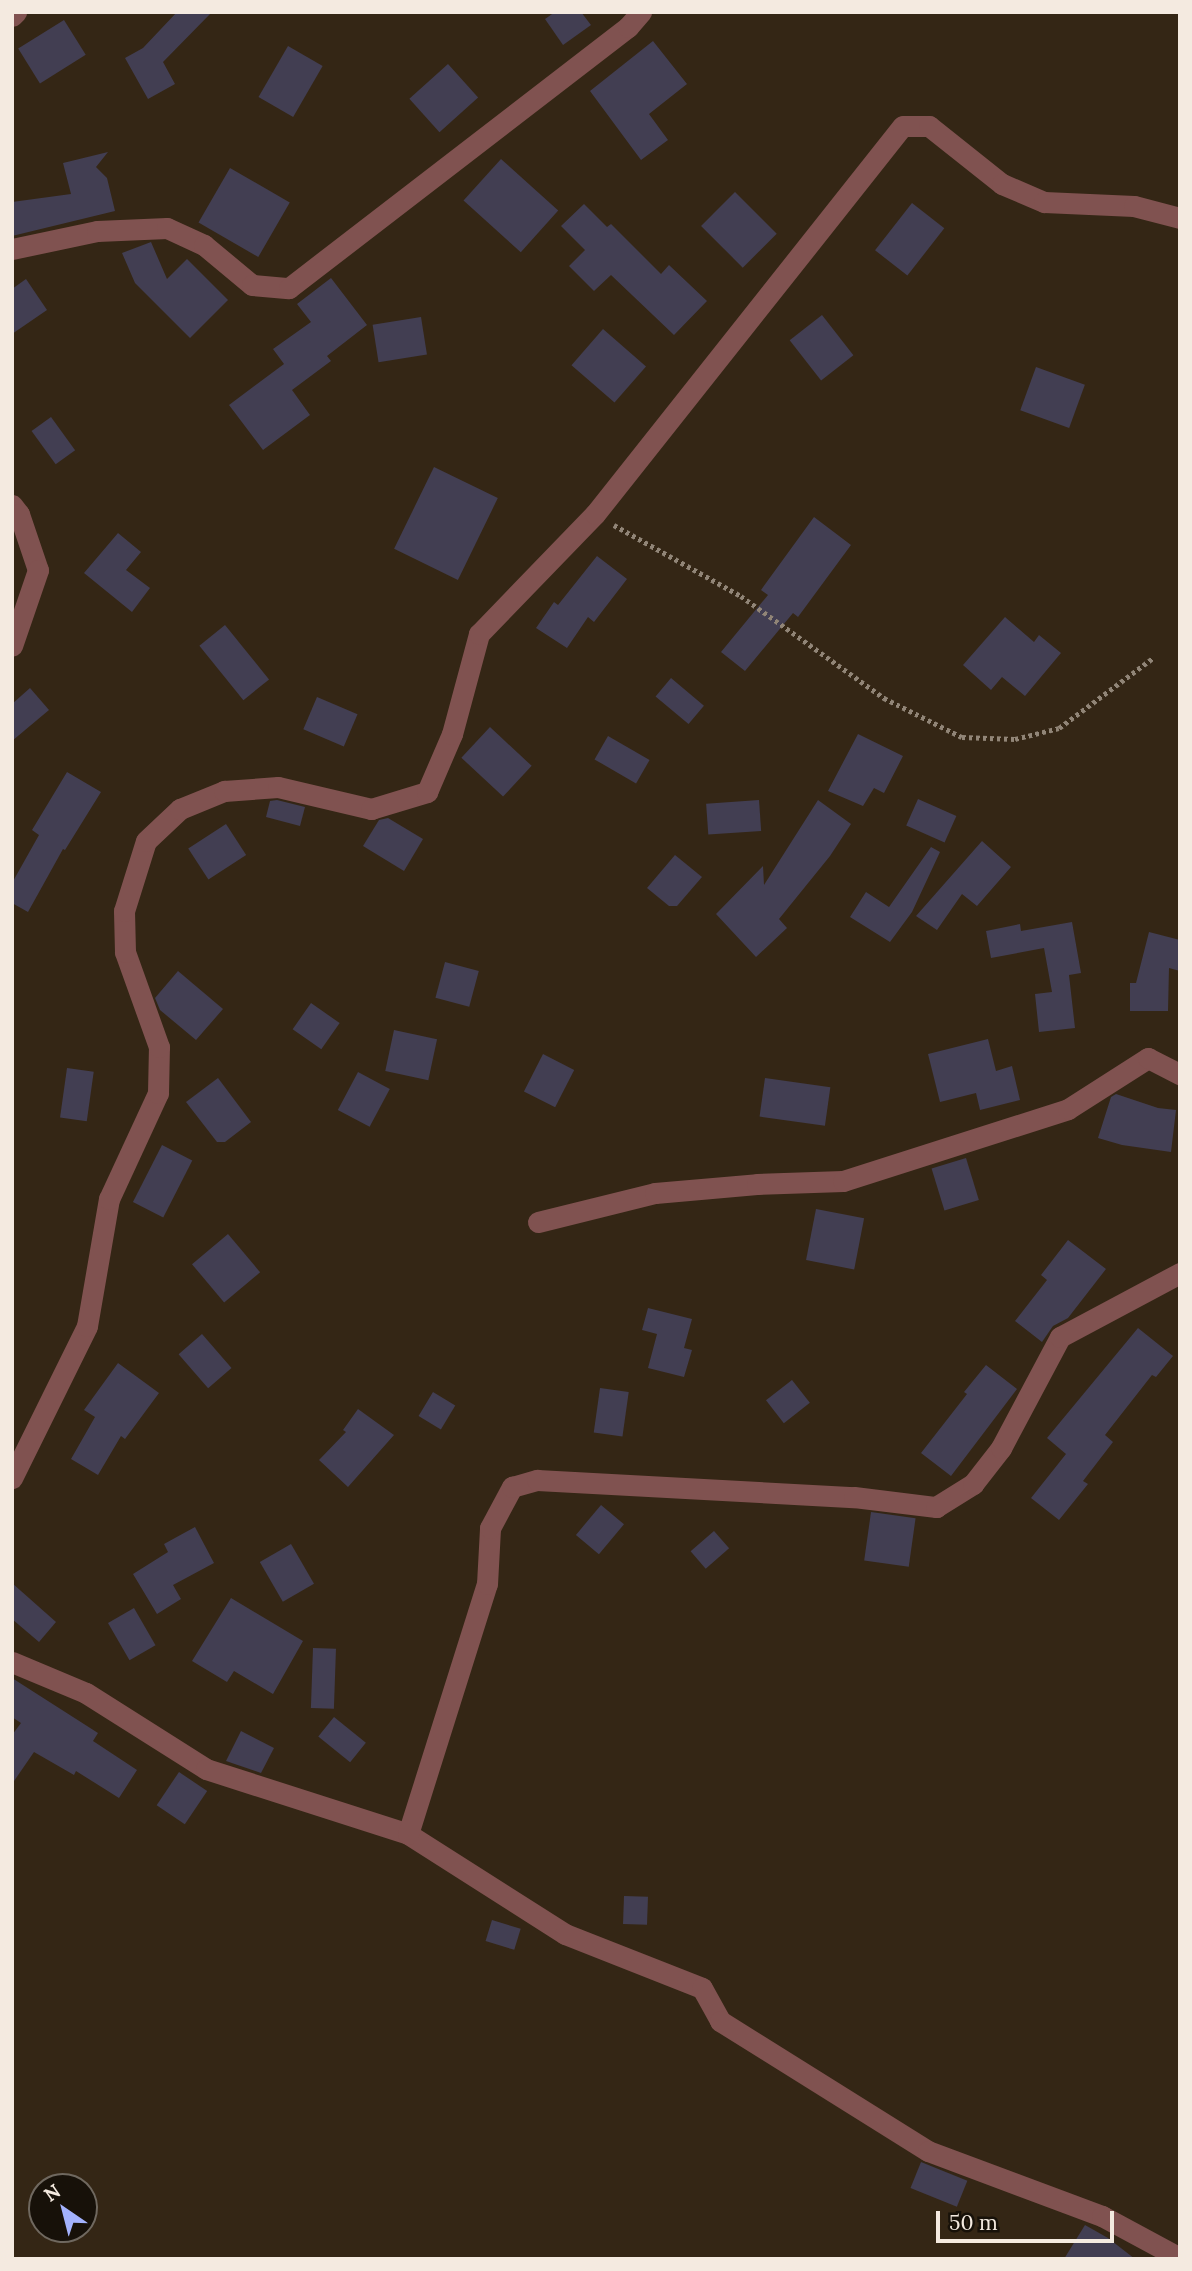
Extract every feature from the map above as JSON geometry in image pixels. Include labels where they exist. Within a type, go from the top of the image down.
[{"type":"street","points":[[12,16],[16,12]]},
{"type":"street","points":[[12,248],[97,231],[167,228],[204,245],[252,285],[289,288],[628,27],[642,12]]},
{"type":"street","points":[[12,1478],[87,1326],[109,1199],[158,1093],[159,1047],[125,952],[124,911],[146,841],[180,809],[224,791],[278,787],[371,809],[427,792],[452,734],[479,634],[596,514],[903,126],[929,126],[1002,184],[1044,202],[1134,206],[1180,218]]},
{"type":"street","points":[[12,505],[19,514],[38,570],[12,646]]},
{"type":"street","points":[[538,1222],[655,1193],[757,1184],[844,1181],[1068,1109],[1148,1058],[1180,1074]]},
{"type":"street","points":[[408,1834],[487,1584],[490,1528],[512,1488],[537,1480],[854,1497],[936,1507],[973,1485],[1001,1448],[1060,1337],[1180,1273]]},
{"type":"street","points":[[12,1662],[86,1693],[206,1769],[408,1834],[565,1934],[702,1988],[720,2021],[929,2151],[1102,2216],[1180,2258]]},
{"type":"path","points":[[596,514],[741,596],[884,698],[962,737],[1015,739],[1059,728],[1153,658]]},
{"type":"building","points":[[177,12],[212,12],[163,62],[175,84],[148,99],[125,58],[143,48]]},
{"type":"building","points":[[555,12],[581,12],[591,25],[563,45],[545,19]]},
{"type":"building","points":[[64,20],[86,55],[40,83],[18,49]]},
{"type":"building","points":[[653,41],[687,84],[649,114],[668,140],[641,160],[590,91]]},
{"type":"building","points":[[288,46],[323,66],[293,117],[258,97]]},
{"type":"building","points":[[448,64],[478,97],[439,132],[409,99]]},
{"type":"building","points":[[108,152],[96,167],[107,178],[115,211],[12,236],[12,202],[71,194],[63,163]]},
{"type":"building","points":[[501,159],[558,211],[521,252],[464,201]]},
{"type":"building","points":[[230,168],[290,202],[258,257],[198,223]]},
{"type":"building","points":[[735,192],[777,234],[743,268],[701,226]]},
{"type":"building","points":[[912,203],[944,228],[907,276],[875,250]]},
{"type":"building","points":[[584,204],[607,227],[611,224],[661,274],[669,265],[707,301],[674,335],[611,275],[594,291],[569,266],[585,250],[561,226]]},
{"type":"building","points":[[151,242],[167,279],[187,259],[228,300],[190,338],[135,283],[122,253]]},
{"type":"building","points":[[331,278],[367,325],[327,356],[331,361],[292,390],[310,415],[263,450],[229,405],[284,364],[273,349],[311,322],[297,304]]},
{"type":"building","points":[[26,279],[47,310],[12,334],[12,289]]},
{"type":"building","points":[[822,315],[853,355],[821,380],[790,340]]},
{"type":"building","points":[[421,317],[427,355],[379,362],[373,325]]},
{"type":"building","points":[[603,329],[646,366],[615,403],[572,365]]},
{"type":"building","points":[[1036,367],[1085,385],[1069,428],[1020,410]]},
{"type":"building","points":[[51,417],[75,450],[56,464],[32,431]]},
{"type":"building","points":[[434,467],[498,498],[458,580],[394,549]]},
{"type":"building","points":[[814,517],[851,545],[798,617],[793,613],[745,671],[721,652],[768,595],[761,590]]},
{"type":"building","points":[[118,533],[141,552],[126,570],[150,588],[132,612],[84,573]]},
{"type":"building","points":[[597,556],[627,579],[594,622],[588,617],[567,648],[536,628],[554,602],[558,605]]},
{"type":"building","points":[[1005,617],[1034,642],[1039,635],[1061,653],[1025,696],[1002,677],[991,690],[963,665]]},
{"type":"building","points":[[225,625],[269,679],[243,700],[199,646]]},
{"type":"building","points":[[671,678],[704,706],[689,724],[656,696]]},
{"type":"building","points":[[30,688],[49,710],[12,741],[12,704]]},
{"type":"building","points":[[317,697],[358,714],[344,746],[303,729]]},
{"type":"building","points":[[490,727],[532,766],[503,797],[461,758]]},
{"type":"building","points":[[858,734],[903,756],[884,793],[874,788],[863,806],[828,791]]},
{"type":"building","points":[[608,736],[650,760],[636,783],[594,759]]},
{"type":"building","points":[[67,772],[101,792],[65,850],[63,849],[28,912],[12,903],[12,883],[39,835],[32,830]]},
{"type":"building","points":[[918,799],[956,816],[945,843],[906,825]]},
{"type":"building","points":[[277,800],[305,807],[300,826],[266,817],[270,801]]},
{"type":"building","points":[[759,800],[761,831],[708,835],[706,804]]},
{"type":"building","points":[[818,800],[851,824],[830,856],[779,919],[787,928],[756,957],[716,914],[763,866],[764,885]]},
{"type":"building","points":[[388,818],[423,839],[404,871],[363,846],[379,820]]},
{"type":"building","points":[[226,824],[246,855],[208,880],[188,849]]},
{"type":"building","points":[[982,841],[1011,867],[977,906],[962,894],[937,930],[916,916]]},
{"type":"building","points":[[931,847],[940,852],[912,912],[890,942],[850,917],[866,892],[889,907]]},
{"type":"building","points":[[675,855],[702,877],[677,906],[669,906],[647,888]]},
{"type":"building","points":[[1072,922],[1081,973],[1069,975],[1075,1028],[1039,1032],[1035,994],[1052,992],[1044,948],[991,958],[986,931],[1020,924],[1021,931]]},
{"type":"building","points":[[1149,932],[1180,940],[1180,971],[1169,968],[1168,1011],[1130,1011],[1130,983],[1136,983]]},
{"type":"building","points":[[445,962],[479,971],[469,1007],[435,998]]},
{"type":"building","points":[[178,971],[223,1009],[196,1040],[160,1010],[155,998]]},
{"type":"building","points":[[311,1003],[340,1023],[321,1049],[293,1029]]},
{"type":"building","points":[[394,1030],[437,1039],[428,1080],[385,1071]]},
{"type":"building","points":[[988,1039],[996,1071],[1012,1066],[1020,1100],[980,1110],[976,1093],[940,1102],[928,1054]]},
{"type":"building","points":[[543,1054],[574,1070],[555,1107],[524,1091]]},
{"type":"building","points":[[67,1068],[94,1072],[87,1121],[60,1118]]},
{"type":"building","points":[[358,1072],[390,1089],[370,1127],[338,1110]]},
{"type":"building","points":[[218,1078],[251,1122],[225,1142],[217,1142],[186,1102]]},
{"type":"building","points":[[765,1078],[830,1087],[825,1126],[760,1117]]},
{"type":"building","points":[[1116,1094],[1158,1108],[1176,1110],[1171,1152],[1122,1145],[1098,1138],[1111,1097]]},
{"type":"building","points":[[162,1145],[192,1160],[163,1217],[133,1202]]},
{"type":"building","points":[[966,1158],[979,1200],[944,1211],[932,1169]]},
{"type":"building","points":[[816,1209],[864,1218],[854,1269],[806,1260]]},
{"type":"building","points":[[228,1234],[260,1272],[224,1303],[192,1264]]},
{"type":"building","points":[[1068,1240],[1106,1269],[1068,1318],[1053,1326],[1042,1342],[1015,1321],[1047,1280],[1041,1275]]},
{"type":"building","points":[[648,1308],[692,1319],[684,1348],[692,1350],[684,1377],[648,1368],[657,1334],[642,1330]]},
{"type":"building","points":[[1138,1328],[1173,1356],[1156,1377],[1152,1375],[1105,1435],[1113,1442],[1083,1481],[1088,1484],[1059,1520],[1031,1498],[1066,1454],[1047,1438]]},
{"type":"building","points":[[202,1334],[232,1368],[208,1388],[179,1354]]},
{"type":"building","points":[[118,1363],[159,1393],[125,1439],[121,1436],[98,1475],[71,1459],[95,1417],[84,1410]]},
{"type":"building","points":[[986,1365],[1017,1389],[951,1476],[921,1453]]},
{"type":"building","points":[[792,1380],[810,1403],[784,1423],[766,1400]]},
{"type":"building","points":[[600,1388],[629,1392],[622,1437],[594,1433]]},
{"type":"building","points":[[433,1392],[455,1405],[441,1429],[419,1416]]},
{"type":"building","points":[[358,1409],[394,1435],[348,1487],[319,1460],[346,1432],[343,1430]]},
{"type":"building","points":[[601,1505],[624,1524],[599,1554],[576,1535]]},
{"type":"building","points":[[871,1512],[916,1518],[909,1567],[864,1561]]},
{"type":"building","points":[[195,1527],[214,1563],[173,1585],[181,1599],[157,1614],[133,1574],[168,1552],[164,1544]]},
{"type":"building","points":[[714,1531],[729,1548],[706,1569],[691,1551]]},
{"type":"building","points":[[291,1544],[314,1584],[283,1602],[260,1562]]},
{"type":"building","points":[[12,1583],[56,1622],[39,1642],[12,1619]]},
{"type":"building","points":[[231,1598],[303,1641],[273,1694],[234,1671],[227,1682],[192,1661]]},
{"type":"building","points":[[134,1608],[156,1645],[130,1660],[108,1623]]},
{"type":"building","points":[[313,1648],[336,1649],[334,1709],[311,1708]]},
{"type":"building","points":[[12,1678],[98,1733],[93,1741],[137,1770],[119,1798],[76,1771],[74,1775],[34,1752],[12,1784],[12,1735],[21,1723],[12,1717]]},
{"type":"building","points":[[334,1717],[366,1743],[350,1762],[318,1736]]},
{"type":"building","points":[[241,1731],[274,1748],[261,1773],[226,1761]]},
{"type":"building","points":[[179,1772],[207,1791],[185,1824],[157,1805]]},
{"type":"building","points":[[624,1896],[648,1897],[647,1925],[623,1924]]},
{"type":"building","points":[[492,1920],[521,1929],[514,1950],[486,1941]]},
{"type":"building","points":[[921,2162],[967,2181],[957,2207],[911,2188]]},
{"type":"building","points":[[1085,2225],[1108,2238],[1135,2259],[1064,2259]]}]
